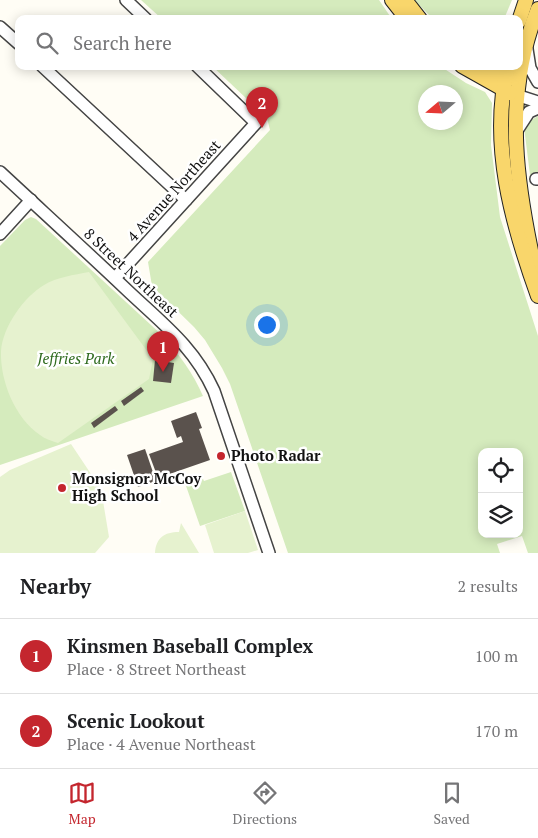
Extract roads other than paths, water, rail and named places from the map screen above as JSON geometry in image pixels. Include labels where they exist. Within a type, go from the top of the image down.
[{"type":"main road","points":[[392,0],[404,15]]},
{"type":"main road","points":[[405,0],[417,15]]},
{"type":"main road","points":[[521,15],[526,0]]},
{"type":"main road","points":[[523,51],[538,10]]},
{"type":"main road","points":[[474,70],[510,82]]},
{"type":"main road","points":[[492,70],[510,82]]},
{"type":"main road","points":[[515,70],[510,82],[502,140],[505,179],[515,227],[538,296]]},
{"type":"main road","points":[[510,82],[519,178],[538,282]]},
{"type":"street","points":[[126,0],[142,15]]},
{"type":"street","points":[[0,27],[15,40]]},
{"type":"street","points":[[526,44],[530,68],[538,82]]},
{"type":"street","points":[[46,70],[186,200]]},
{"type":"street","name":"4 Avenue Northeast","points":[[115,278],[256,123],[201,70]]},
{"type":"street","points":[[510,82],[538,88]]},
{"type":"street","points":[[510,82],[538,102]]},
{"type":"street","points":[[515,134],[529,112],[538,108]]},
{"type":"street","name":"8 Street Northeast","points":[[0,172],[185,345],[206,374],[214,391],[269,553]]},
{"type":"street","points":[[0,234],[31,200]]},
{"type":"place","name":"Scenic Lookout","points":[[262,128]]},
{"type":"place","name":"Kinsmen Baseball Complex","points":[[163,372]]},
{"type":"place","name":"Photo Radar","points":[[221,456]]},
{"type":"place","name":"Monsignor McCoy High School","points":[[62,488]]},
{"type":"park label","name":"Jeffries Park","points":[[76,359]]}]
